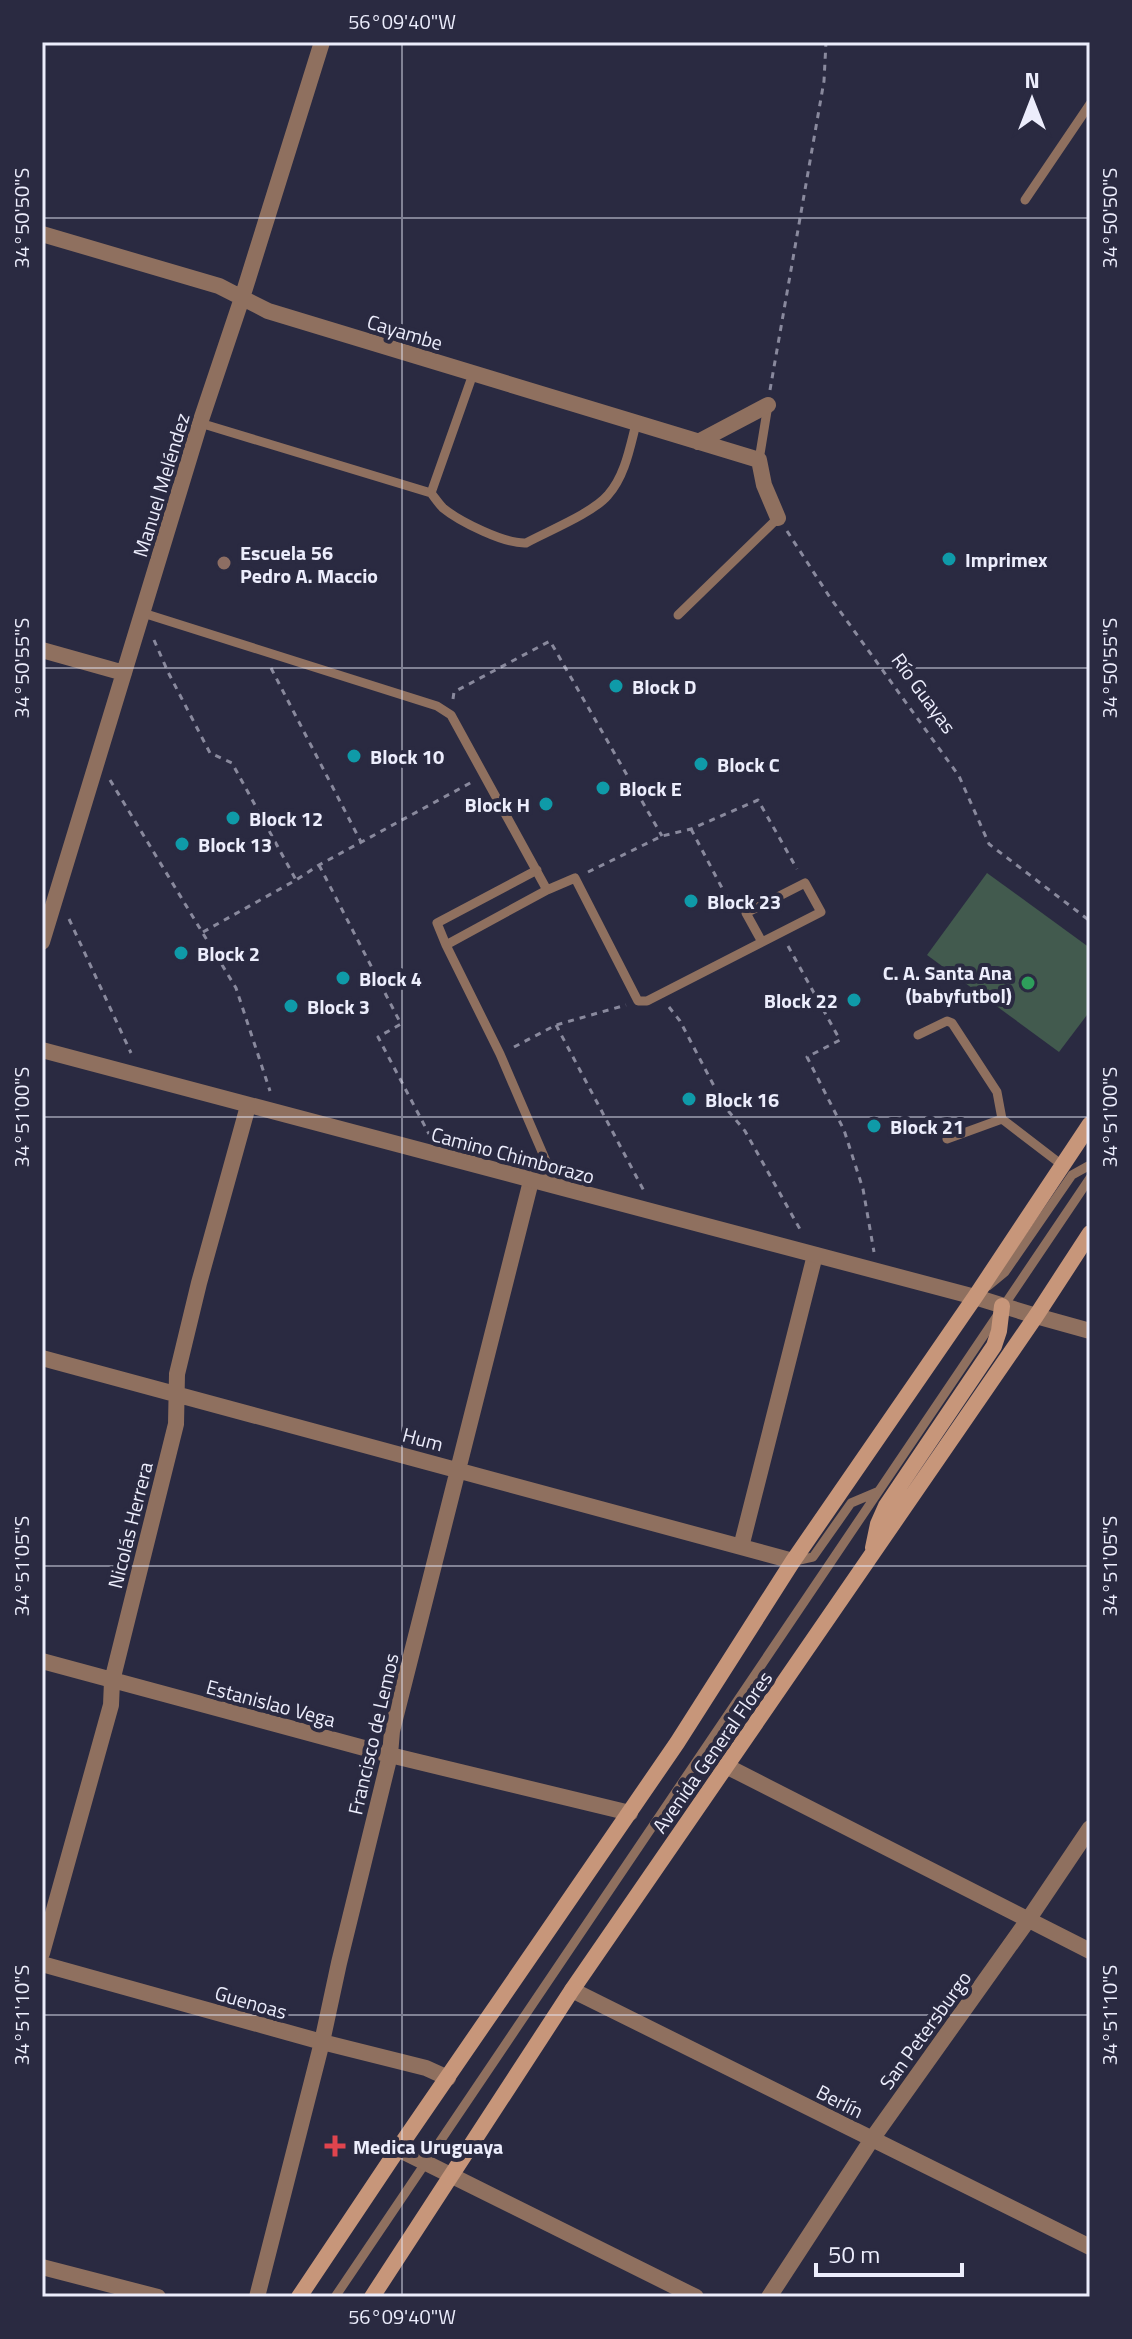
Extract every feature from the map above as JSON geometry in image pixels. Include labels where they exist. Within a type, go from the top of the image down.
[{"type":"main road","name":"Avenida General Flores","points":[[304,2294],[398,2149],[677,1743],[793,1561],[1090,1124]]},
{"type":"main road","name":"Avenida General Flores","points":[[372,2297],[572,1990],[1090,1233]]},
{"type":"main road","points":[[870,1557],[886,1506],[994,1346],[1002,1306]]},
{"type":"street","name":"Manuel Meléndez","points":[[42,942],[200,423],[322,42]]},
{"type":"street","name":"Cayambe","points":[[42,234],[219,286],[268,311],[759,460]]},
{"type":"street","points":[[698,442],[768,405]]},
{"type":"street","points":[[759,460],[764,485],[778,518]]},
{"type":"street","points":[[42,650],[124,673]]},
{"type":"street","name":"Camino Chimborazo","points":[[42,1050],[975,1297],[1090,1331]]},
{"type":"street","name":"Nicolás Herrera","points":[[42,1953],[111,1705],[112,1681],[176,1424],[177,1374],[248,1106]]},
{"type":"street","name":"Francisco de Lemos","points":[[257,2297],[322,2042],[390,1755],[392,1731],[457,1469],[537,1182]]},
{"type":"street","points":[[741,1547],[815,1255]]},
{"type":"street","name":"Hum","points":[[42,1358],[793,1561]]},
{"type":"street","name":"Estanislao Vega","points":[[42,1661],[390,1755],[630,1813]]},
{"type":"street","points":[[726,1766],[1090,1951]]},
{"type":"street","name":"San Petersburgo","points":[[769,2297],[872,2139],[1090,1828]]},
{"type":"street","name":"Guenoas","points":[[42,1964],[426,2068],[448,2078]]},
{"type":"street","name":"Berlín","points":[[572,1990],[1090,2247]]},
{"type":"street","points":[[398,2149],[696,2297]]},
{"type":"street","points":[[42,2267],[158,2297]]},
{"type":"lane","points":[[1025,200],[1090,104]]},
{"type":"lane","points":[[431,493],[473,374]]},
{"type":"lane","points":[[759,460],[768,405]]},
{"type":"lane","points":[[200,423],[431,493],[443,508],[515,543],[526,543],[609,495],[622,472],[636,424]]},
{"type":"lane","points":[[678,615],[778,518]]},
{"type":"lane","points":[[143,613],[437,706],[451,715],[547,890]]},
{"type":"lane","points":[[537,870],[437,923],[500,1054],[546,1161],[537,1182]]},
{"type":"lane","points":[[446,945],[575,878],[638,1001],[647,1001],[821,912],[805,883],[746,913],[762,942]]},
{"type":"lane","points":[[918,1035],[947,1021],[952,1023],[997,1092],[1002,1119],[1062,1165]]},
{"type":"lane","points":[[947,1139],[1002,1119]]},
{"type":"lane","name":"Avenida General Flores","points":[[975,1297],[1005,1272],[1072,1175],[1090,1165]]},
{"type":"lane","name":"Avenida General Flores","points":[[335,2297],[1090,1178]]},
{"type":"lane","name":"Avenida General Flores","points":[[793,1561],[813,1557],[851,1503],[877,1492]]},
{"type":"path","points":[[768,405],[824,81],[826,42]]},
{"type":"path","name":"Río Guayas","points":[[778,518],[829,596],[959,776],[989,844],[1090,921]]},
{"type":"path","points":[[143,613],[168,672],[210,753],[232,763],[296,880]]},
{"type":"path","points":[[451,715],[454,692],[550,641],[662,836]]},
{"type":"path","points":[[261,650],[361,842]]},
{"type":"path","points":[[98,759],[236,988],[277,1113]]},
{"type":"path","points":[[203,932],[485,774]]},
{"type":"path","points":[[575,878],[662,836],[691,829],[758,800],[805,883]]},
{"type":"path","points":[[691,829],[732,907],[746,913]]},
{"type":"path","points":[[319,865],[401,1024],[378,1037],[440,1155]]},
{"type":"path","points":[[57,893],[141,1076]]},
{"type":"path","points":[[781,932],[840,1040],[807,1057],[844,1130],[863,1189],[874,1244],[875,1272]]},
{"type":"path","points":[[659,995],[680,1021],[725,1107],[745,1131],[815,1255]]},
{"type":"path","points":[[500,1054],[556,1025],[638,1001]]},
{"type":"path","points":[[556,1025],[646,1195],[642,1210]]},
{"type":"green space","name":"C. A. Santa Ana (babyfutbol)","points":[[987,873],[1090,948],[1090,1011],[1059,1052],[927,955]]},
{"type":"place","name":"Imprimex","points":[[949,559]]},
{"type":"place","name":"Escuela 56 Pedro A. Maccio","points":[[224,563]]},
{"type":"place","name":"Block D","points":[[616,686]]},
{"type":"place","name":"Block 10","points":[[354,756]]},
{"type":"place","name":"Block C","points":[[701,764]]},
{"type":"place","name":"Block E","points":[[603,788]]},
{"type":"place","name":"Block H","points":[[546,804]]},
{"type":"place","name":"Block 12","points":[[233,818]]},
{"type":"place","name":"Block 13","points":[[182,844]]},
{"type":"place","name":"Block 23","points":[[691,901]]},
{"type":"place","name":"Block 2","points":[[181,953]]},
{"type":"place","name":"Block 4","points":[[343,978]]},
{"type":"place","name":"C. A. Santa Ana (babyfutbol)","points":[[1028,983]]},
{"type":"place","name":"Block 22","points":[[854,1000]]},
{"type":"place","name":"Block 3","points":[[291,1006]]},
{"type":"place","name":"Block 16","points":[[689,1099]]},
{"type":"place","name":"Block 21","points":[[874,1126]]},
{"type":"place","name":"Medica Uruguaya","points":[[335,2146]]}]
